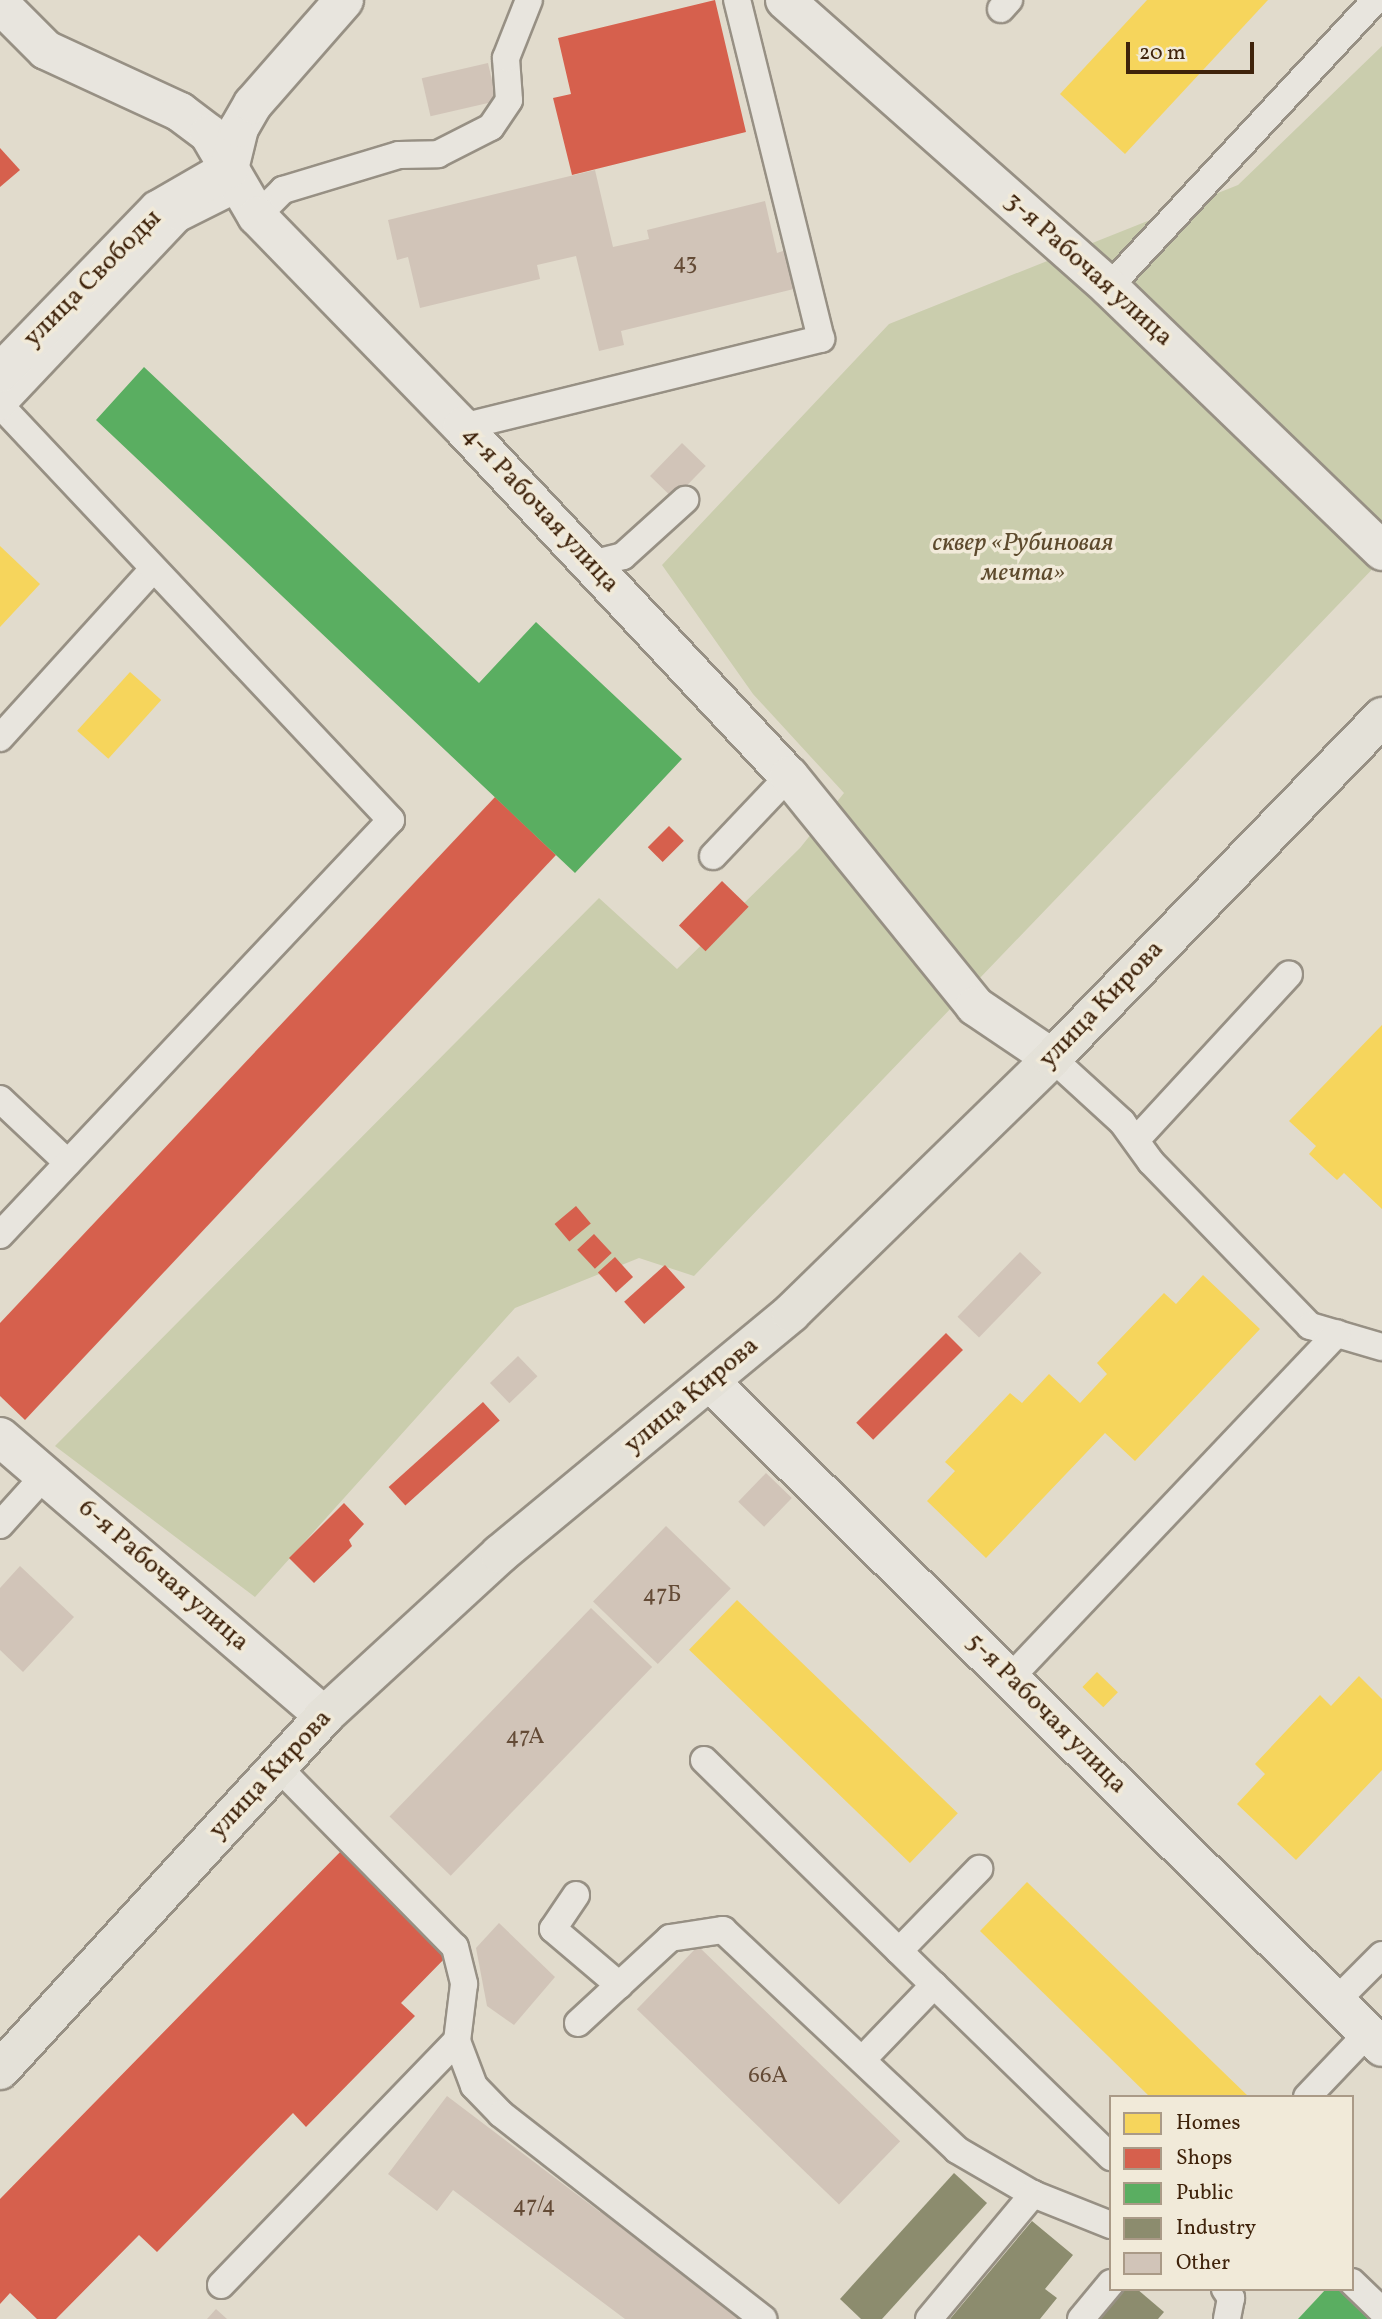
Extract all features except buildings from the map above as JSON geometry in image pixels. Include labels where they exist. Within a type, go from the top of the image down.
[{"type":"main road","name":"улица Кирова","points":[[0,2070],[324,1716],[500,1554],[710,1382],[855,1252],[1052,1058],[1382,717]]},
{"type":"street","points":[[241,192],[239,128],[253,104],[344,0]]},
{"type":"street","name":"3-я Рабочая улица","points":[[785,0],[1109,286],[1382,551]]},
{"type":"street","name":"4-я Рабочая улица","points":[[0,4],[46,50],[180,112],[209,134],[241,192],[789,776],[975,1006],[1052,1058]]},
{"type":"street","name":"улица Свободы","points":[[0,373],[158,210],[241,192]]},
{"type":"street","name":"5-я Рабочая улица","points":[[710,1382],[1375,2040]]},
{"type":"street","name":"6-я Рабочая улица","points":[[0,1437],[324,1716]]},
{"type":"lane","points":[[0,1235],[391,820],[1,406],[179,218],[241,192],[283,190],[399,155],[438,154],[491,127],[509,100],[506,58],[529,0]]},
{"type":"lane","points":[[462,427],[821,339],[737,0]]},
{"type":"lane","points":[[1109,286],[1376,0]]},
{"type":"lane","points":[[591,564],[623,556],[685,500]]},
{"type":"lane","points":[[0,738],[153,569]]},
{"type":"lane","points":[[713,856],[789,776]]},
{"type":"lane","points":[[1137,1139],[1289,974]]},
{"type":"lane","points":[[1052,1058],[1137,1139],[1151,1162],[1310,1326],[1382,1347]]},
{"type":"lane","points":[[0,1099],[68,1163]]},
{"type":"lane","points":[[1010,1678],[1337,1334]]},
{"type":"lane","points":[[0,1525],[46,1474]]},
{"type":"lane","points":[[704,1760],[1109,2155]]},
{"type":"lane","points":[[278,1767],[456,1947],[464,1984],[457,2041],[474,2086],[501,2114],[763,2319]]},
{"type":"lane","points":[[899,1951],[979,1868]]},
{"type":"lane","points":[[576,1895],[553,1929],[619,1985]]},
{"type":"lane","points":[[578,2023],[670,1938],[723,1930],[957,2150],[1032,2194],[1109,2224]]},
{"type":"lane","points":[[1336,2001],[1382,1955]]},
{"type":"lane","points":[[862,2060],[934,1985]]},
{"type":"lane","points":[[1309,2095],[1375,2040]]},
{"type":"lane","points":[[221,2285],[457,2041]]},
{"type":"lane","points":[[929,2319],[1032,2194]]},
{"type":"lane","points":[[1354,2284],[1382,2311]]},
{"type":"lane","points":[[1081,2319],[1109,2285]]},
{"type":"green space","name":"сквер «Рубиновая мечта»","points":[[1382,46],[1382,559],[694,1276],[639,1258],[515,1308],[255,1597],[55,1446],[599,898],[677,969],[800,848],[844,793],[753,694],[662,565],[889,324],[1238,185]]}]
